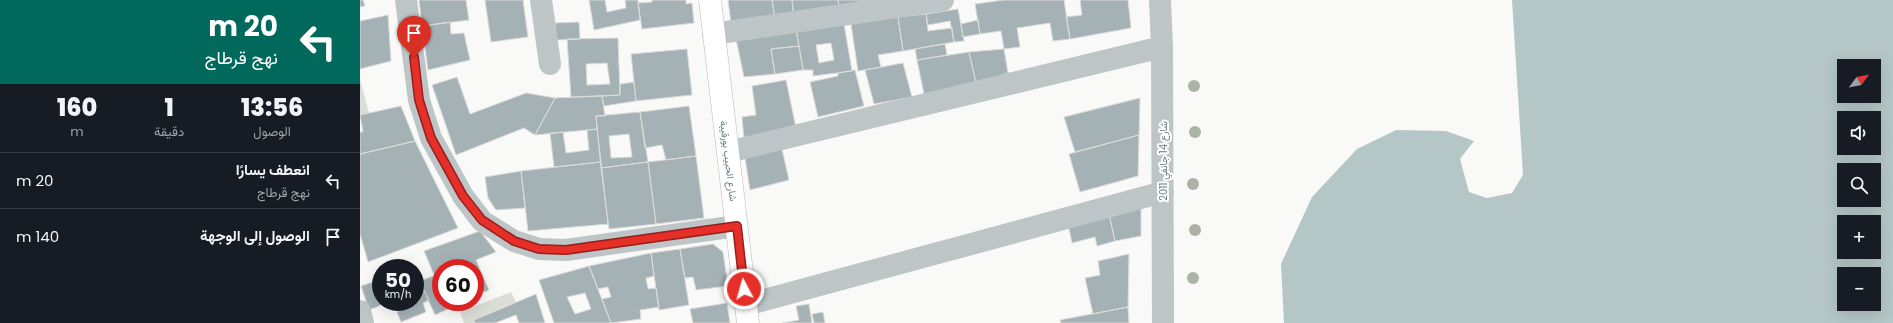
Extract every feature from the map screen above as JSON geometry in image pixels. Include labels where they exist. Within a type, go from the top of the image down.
[{"type":"main road","name":"شارع الحبيب بورقيبة","points":[[710,0],[747,314]]},
{"type":"street","points":[[406,0],[419,100],[431,138],[463,196],[482,220],[514,241],[539,249],[566,250],[737,226]]},
{"type":"street","points":[[542,0],[550,64]]},
{"type":"street","points":[[713,34],[943,0]]},
{"type":"street","name":"شارع 14 جانفي 2011","points":[[1160,0],[1162,47],[1163,192],[1162,323]]},
{"type":"street","points":[[728,152],[1162,47]]},
{"type":"street","points":[[747,314],[1163,192]]},
{"type":"street","points":[[360,311],[363,323]]},
{"type":"shaded area","points":[[1512,0],[1893,0],[1893,323],[1284,323],[1281,264],[1312,197],[1357,149],[1396,130],[1446,131],[1474,141],[1460,159],[1469,192],[1487,198],[1512,193],[1523,175]]},
{"type":"shaded area","points":[[360,79],[369,113],[360,115]]},
{"type":"shaded area","points":[[511,292],[516,302],[474,320],[475,323],[464,323],[460,312],[484,311],[484,303]]},
{"type":"building","points":[[360,0],[363,0],[365,6],[360,7]]},
{"type":"building","points":[[419,0],[466,0],[469,20],[422,26]]},
{"type":"building","points":[[485,0],[523,0],[528,37],[491,42]]},
{"type":"building","points":[[589,0],[605,0],[607,12],[626,8],[625,0],[638,0],[640,20],[594,30]]},
{"type":"building","points":[[652,0],[686,0],[686,4],[692,3],[694,23],[642,29],[638,3],[652,2]]},
{"type":"building","points":[[728,0],[772,0],[775,19],[731,23]]},
{"type":"building","points":[[772,0],[792,0],[794,18],[775,19]]},
{"type":"building","points":[[792,0],[838,0],[840,11],[794,18]]},
{"type":"building","points":[[838,0],[883,0],[840,11]]},
{"type":"building","points":[[1003,0],[1064,0],[1070,39],[1053,41],[1050,23],[1017,28],[1020,47],[1004,49],[1001,31],[980,34],[975,4]]},
{"type":"building","points":[[1080,0],[1128,0],[1131,28],[1070,39],[1066,17],[1082,15]]},
{"type":"building","points":[[958,9],[964,41],[954,42],[950,21],[928,25],[926,14]]},
{"type":"building","points":[[926,14],[928,31],[952,28],[954,42],[903,51],[898,17]]},
{"type":"building","points":[[388,15],[391,61],[360,69],[360,21]]},
{"type":"building","points":[[898,17],[903,51],[878,55],[881,67],[858,71],[851,24]]},
{"type":"building","points":[[978,20],[980,34],[963,37],[961,24]]},
{"type":"building","points":[[450,22],[451,34],[464,33],[470,60],[428,70],[422,26]]},
{"type":"building","points":[[579,22],[580,39],[557,40],[555,23]]},
{"type":"building","points":[[844,24],[852,71],[813,76],[813,70],[803,70],[796,29]],"holes":[[[831,43],[834,60],[819,63],[816,45]]]},
{"type":"building","points":[[796,29],[799,46],[771,49],[775,74],[744,77],[736,39]]},
{"type":"building","points":[[618,38],[620,95],[571,97],[567,39]],"holes":[[[607,63],[610,84],[587,85],[586,64]]]},
{"type":"building","points":[[945,44],[947,55],[917,60],[915,49]]},
{"type":"building","points":[[799,46],[803,70],[775,74],[771,49]]},
{"type":"building","points":[[687,49],[692,95],[636,101],[631,54]]},
{"type":"building","points":[[1004,49],[1008,73],[976,83],[969,52]]},
{"type":"building","points":[[969,52],[976,83],[924,94],[917,60]]},
{"type":"building","points":[[903,63],[912,97],[874,104],[865,70]]},
{"type":"building","points":[[855,70],[864,106],[818,117],[810,82],[838,76],[838,73]]},
{"type":"building","points":[[457,77],[470,114],[526,93],[555,98],[535,135],[524,128],[456,155],[432,85]]},
{"type":"building","points":[[786,80],[796,128],[744,139],[742,117],[756,115],[752,86]]},
{"type":"building","points":[[634,82],[636,101],[604,106],[602,96],[620,95],[620,84]]},
{"type":"building","points":[[602,96],[605,116],[596,116],[597,129],[535,135],[555,98]]},
{"type":"building","points":[[1140,98],[1139,135],[1075,152],[1064,117]]},
{"type":"building","points":[[401,106],[415,141],[360,154],[360,132],[363,132],[360,115]]},
{"type":"building","points":[[689,106],[696,156],[666,160],[662,145],[645,148],[640,112]]},
{"type":"building","points":[[640,112],[648,162],[601,168],[596,116]],"holes":[[[629,134],[632,157],[611,158],[609,136]]]},
{"type":"building","points":[[597,129],[601,162],[554,167],[550,133],[563,132],[566,153],[589,150],[587,130]]},
{"type":"building","points":[[1139,135],[1138,176],[1080,192],[1069,154]]},
{"type":"building","points":[[415,141],[458,228],[376,259],[372,259],[368,262],[360,234],[360,154]]},
{"type":"building","points":[[782,149],[789,180],[750,190],[745,158]]},
{"type":"building","points":[[696,156],[704,218],[656,224],[648,162]]},
{"type":"building","points":[[601,162],[608,224],[528,231],[521,171]]},
{"type":"building","points":[[648,162],[656,224],[609,229],[601,168]]},
{"type":"building","points":[[521,171],[525,208],[496,210],[488,198],[485,177]]},
{"type":"building","points":[[1141,205],[1141,236],[1115,241],[1109,214]]},
{"type":"building","points":[[1109,214],[1115,241],[1097,246],[1095,237],[1072,243],[1068,224]]},
{"type":"building","points":[[480,231],[496,252],[478,259],[432,259],[432,270],[424,251]]},
{"type":"building","points":[[713,244],[723,252],[728,286],[696,290],[693,277],[685,278],[680,249]]},
{"type":"building","points":[[680,249],[689,305],[659,310],[651,253]]},
{"type":"building","points":[[651,253],[654,276],[646,278],[648,289],[656,288],[659,307],[640,310],[641,319],[611,323],[602,299],[611,297],[608,287],[598,289],[589,266]]},
{"type":"building","points":[[1129,254],[1128,307],[1093,314],[1085,278],[1100,275],[1098,261]]},
{"type":"building","points":[[589,266],[611,323],[554,323],[539,280]],"holes":[[[585,293],[591,309],[575,314],[567,297]]]},
{"type":"building","points":[[432,276],[432,308],[424,290],[424,279]]},
{"type":"building","points":[[484,278],[489,290],[484,292]]},
{"type":"building","points":[[372,282],[372,309],[369,310],[361,286]]},
{"type":"building","points":[[424,291],[429,300],[424,302]]},
{"type":"building","points":[[536,294],[545,323],[519,323],[516,315],[495,323],[475,323],[474,320]]},
{"type":"building","points":[[727,303],[730,323],[693,323],[690,309]]},
{"type":"building","points":[[809,304],[812,323],[782,323],[799,320],[796,306]]},
{"type":"building","points":[[424,306],[426,312],[401,322],[397,312],[424,311]]},
{"type":"building","points":[[1128,307],[1129,323],[1061,323],[1060,320]]},
{"type":"building","points":[[433,311],[444,311],[435,315]]},
{"type":"building","points":[[823,312],[825,323],[814,323],[812,314]]},
{"type":"route","points":[[414,57],[419,100],[431,138],[463,196],[482,220],[514,241],[539,249],[566,250],[737,226],[744,289]]}]
